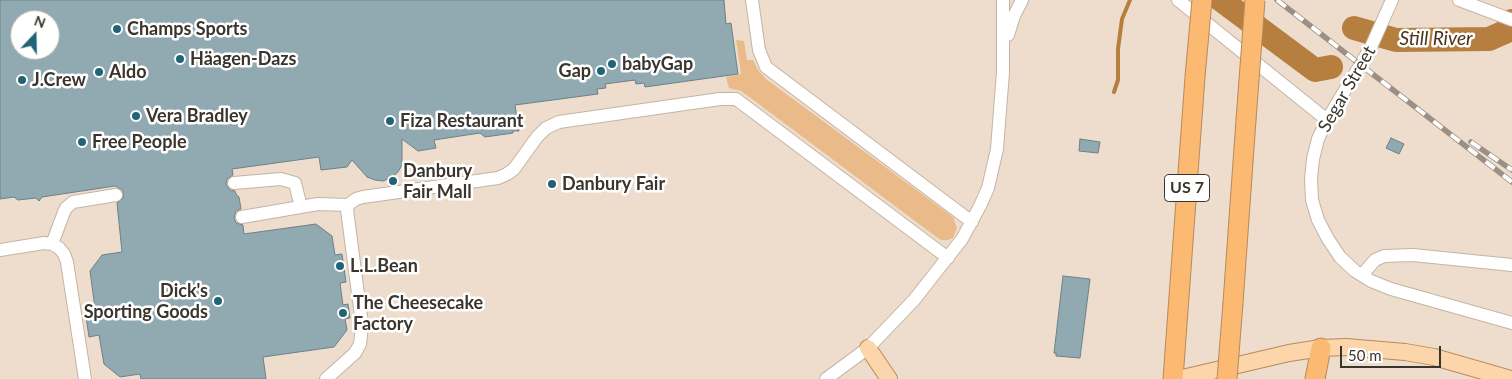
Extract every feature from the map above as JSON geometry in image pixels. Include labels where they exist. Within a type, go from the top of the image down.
[{"type":"highway","name":"US 7","points":[[1173,379],[1200,0]]},
{"type":"highway","points":[[1227,379],[1255,0]]},
{"type":"highway","points":[[1315,379],[1321,348]]},
{"type":"main road","points":[[1178,379],[1289,353],[1321,348],[1346,347],[1405,352],[1464,365],[1511,379]]},
{"type":"main road","points":[[868,348],[889,379]]},
{"type":"street","points":[[752,0],[759,50],[766,67],[972,222]]},
{"type":"street","points":[[826,379],[868,348],[914,300],[948,258],[972,222],[988,188],[997,148],[1004,47],[1003,0]]},
{"type":"street","points":[[1004,47],[1014,16],[1022,0]]},
{"type":"street","points":[[1178,0],[1327,120]]},
{"type":"street","name":"Segar Street","points":[[1392,0],[1371,47],[1327,120],[1318,139],[1311,179],[1312,200],[1318,220],[1340,257],[1362,275],[1391,289],[1512,323]]},
{"type":"street","points":[[1459,0],[1507,18]]},
{"type":"street","points":[[242,217],[318,204],[348,205],[356,199],[363,197],[498,178],[514,169],[537,137],[546,128],[559,122],[729,98],[743,104],[948,258]]},
{"type":"street","points":[[234,183],[281,179],[295,183],[300,207]]},
{"type":"street","points":[[52,244],[64,212],[73,202],[116,195]]},
{"type":"street","points":[[326,379],[355,353],[362,335],[347,210],[348,205]]},
{"type":"street","points":[[0,250],[44,242],[59,248],[67,262],[85,379]]},
{"type":"street","points":[[1362,275],[1375,260],[1384,256],[1413,255],[1512,265]]},
{"type":"shaded area","points":[[736,40],[744,41],[747,60],[753,60],[758,70],[766,79],[953,217],[957,228],[953,238],[941,240],[935,236],[741,91],[729,88],[726,77],[741,74]]},
{"type":"building","points":[[0,0],[724,0],[726,24],[731,23],[738,74],[645,87],[644,83],[636,84],[635,80],[605,84],[606,88],[597,89],[598,94],[515,105],[519,131],[513,131],[513,133],[485,137],[480,133],[434,140],[436,148],[418,151],[402,139],[402,165],[391,178],[383,181],[367,177],[352,160],[347,167],[321,170],[319,157],[232,169],[233,175],[227,179],[226,184],[239,197],[241,209],[236,211],[234,218],[236,223],[243,225],[244,234],[316,224],[332,236],[335,255],[342,254],[346,282],[340,283],[343,305],[348,304],[350,318],[345,319],[347,330],[334,347],[263,357],[266,379],[141,379],[140,374],[120,377],[104,364],[99,335],[89,337],[85,310],[95,308],[90,271],[102,255],[122,252],[117,203],[123,198],[123,190],[115,186],[42,197],[39,201],[36,198],[18,200],[14,197],[0,199]]},
{"type":"building","points":[[1391,138],[1404,144],[1399,154],[1386,148]]},
{"type":"building","points":[[1080,139],[1100,142],[1098,153],[1079,151]]},
{"type":"building","points":[[1063,276],[1090,279],[1080,358],[1056,356],[1056,353],[1054,353]]},
{"type":"waterway","points":[[1114,92],[1118,80],[1118,49],[1122,19],[1130,0]]},
{"type":"waterway","name":"Still River","points":[[1221,0],[1315,70],[1331,67]]},
{"type":"waterway","name":"Still River","points":[[1354,28],[1396,40],[1489,39],[1505,32],[1512,21]]},
{"type":"railway","points":[[1277,0],[1512,182]]},
{"type":"railway","points":[[1471,142],[1512,170]]},
{"type":"place","name":"Champs Sports","points":[[117,29]]},
{"type":"place","name":"Häagen-Dazs","points":[[180,59]]},
{"type":"place","name":"babyGap","points":[[612,64]]},
{"type":"place","name":"Gap","points":[[601,71]]},
{"type":"place","name":"Aldo","points":[[99,72]]},
{"type":"place","name":"J.Crew","points":[[22,80]]},
{"type":"place","name":"Vera Bradley","points":[[136,116]]},
{"type":"place","name":"Fiza Restaurant","points":[[390,121]]},
{"type":"place","name":"Free People","points":[[82,142]]},
{"type":"place","name":"Danbury Fair Mall","points":[[393,181]]},
{"type":"place","name":"Danbury Fair","points":[[552,184]]},
{"type":"place","name":"L.L.Bean","points":[[340,266]]},
{"type":"place","name":"Dick's Sporting Goods","points":[[218,301]]},
{"type":"place","name":"The Cheesecake Factory","points":[[343,313]]}]
